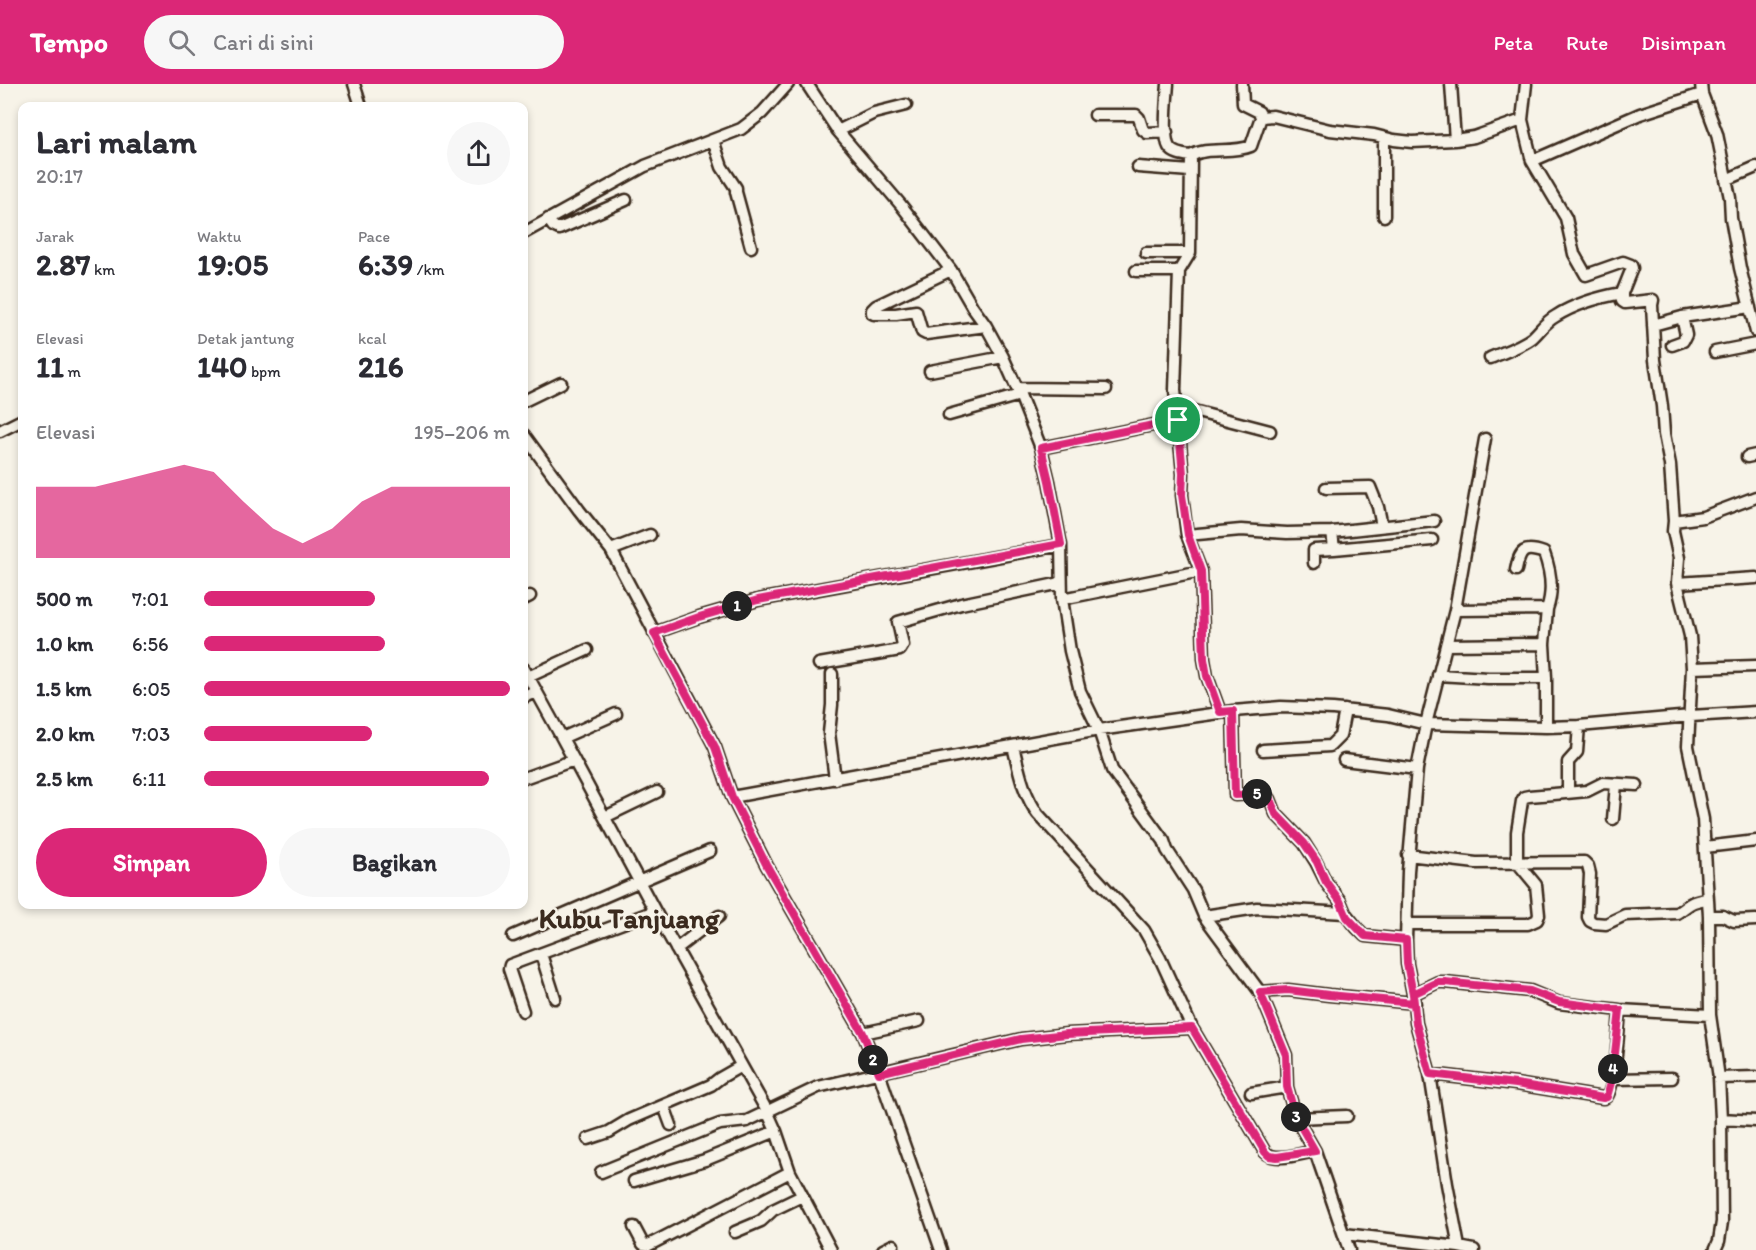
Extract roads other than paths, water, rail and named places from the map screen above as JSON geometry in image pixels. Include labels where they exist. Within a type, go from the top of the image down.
[{"type":"street","points":[[354,84],[360,102]]},
{"type":"street","points":[[528,231],[645,166],[752,123],[788,84]]},
{"type":"street","points":[[807,84],[838,131],[901,205],[951,270],[1003,357],[1041,448],[1049,481],[1061,544],[1062,599],[1070,651],[1080,691],[1099,730],[1112,770],[1164,841],[1167,850],[1193,890],[1204,916],[1260,992],[1286,1055],[1287,1087],[1296,1118],[1315,1151],[1349,1250]]},
{"type":"street","points":[[1168,84],[1166,138],[1170,148],[1176,153],[1191,156],[1197,152],[1238,150],[1251,146],[1262,117]]},
{"type":"street","points":[[1242,84],[1243,104],[1258,112],[1262,117]]},
{"type":"street","points":[[1451,84],[1455,140]]},
{"type":"street","points":[[1526,84],[1522,120],[1532,161],[1566,218],[1574,254],[1586,275],[1623,262],[1631,265],[1632,268],[1622,293],[1622,301],[1625,303],[1653,300],[1658,382],[1670,465],[1674,539],[1679,558],[1677,583],[1690,636],[1692,668],[1689,746],[1703,819],[1705,847],[1706,900],[1709,916],[1710,1015],[1719,1078],[1721,1119],[1722,1222],[1715,1250]]},
{"type":"street","points":[[1532,161],[1701,89],[1717,134],[1730,198],[1731,218],[1740,268],[1756,332]]},
{"type":"street","points":[[838,131],[874,113],[906,105]]},
{"type":"street","points":[[1095,115],[1136,115],[1143,130],[1147,133],[1167,132]]},
{"type":"street","points":[[1262,117],[1273,116],[1330,130],[1412,142],[1455,140],[1485,134],[1522,120]]},
{"type":"street","points":[[1384,138],[1384,216]]},
{"type":"street","points":[[713,140],[722,167],[736,188],[752,247]]},
{"type":"street","points":[[1191,156],[1190,253],[1179,271],[1175,390],[1183,474],[1182,495],[1188,535],[1201,571],[1204,659],[1207,676],[1220,712]]},
{"type":"street","points":[[1138,167],[1190,171]]},
{"type":"street","points":[[1726,180],[1756,167]]},
{"type":"street","points":[[548,219],[553,226],[559,229],[626,200]]},
{"type":"street","points":[[1146,253],[1190,253]]},
{"type":"street","points":[[951,270],[874,307],[872,313],[874,315],[896,315],[916,311],[922,332],[926,334],[986,326]]},
{"type":"street","points":[[1136,271],[1179,271]]},
{"type":"street","points":[[1490,358],[1534,337],[1556,315],[1600,297],[1622,293]]},
{"type":"street","points":[[1653,325],[1682,317],[1750,307]]},
{"type":"street","points":[[1672,345],[1685,338],[1686,330],[1682,317]]},
{"type":"street","points":[[1715,352],[1756,344]]},
{"type":"street","points":[[930,371],[1003,357]]},
{"type":"street","points":[[528,399],[561,383]]},
{"type":"street","points":[[949,415],[1019,392],[1106,389]]},
{"type":"street","points":[[1178,407],[1270,431]]},
{"type":"street","points":[[1041,448],[1178,420]]},
{"type":"street","points":[[1,427],[18,421]]},
{"type":"street","points":[[1459,1247],[1430,1074],[1416,1023],[1407,964],[1408,855],[1417,769],[1455,610],[1485,439]]},
{"type":"street","points":[[528,440],[611,550],[715,747],[732,797],[767,866],[863,1033],[941,1250]]},
{"type":"street","points":[[1326,488],[1370,487],[1382,526]]},
{"type":"street","points":[[1674,521],[1703,517],[1756,497]]},
{"type":"street","points":[[1188,535],[1241,530],[1287,533],[1332,532],[1434,521]]},
{"type":"street","points":[[1332,532],[1334,549]]},
{"type":"street","points":[[611,550],[650,535]]},
{"type":"street","points":[[1314,563],[1314,550],[1432,540]]},
{"type":"street","points":[[654,633],[758,600],[1061,544]]},
{"type":"street","points":[[1516,570],[1520,554],[1525,550],[1533,549],[1544,553],[1551,571],[1551,599],[1547,609],[1544,644],[1546,727]]},
{"type":"street","points":[[1062,599],[1201,571]]},
{"type":"street","points":[[1677,583],[1756,578]]},
{"type":"street","points":[[819,664],[900,650],[903,645],[898,622],[913,617],[961,604],[1061,584]]},
{"type":"street","points":[[1455,610],[1547,609]]},
{"type":"street","points":[[1446,645],[1544,644]]},
{"type":"street","points":[[528,672],[587,650]]},
{"type":"street","points":[[1692,668],[1756,666]]},
{"type":"street","points":[[832,674],[829,733],[835,779]]},
{"type":"street","points":[[1438,675],[1546,678]]},
{"type":"street","points":[[528,677],[767,1111],[790,1172],[831,1250]]},
{"type":"street","points":[[528,695],[536,692]]},
{"type":"street","points":[[732,797],[1099,730],[1220,712],[1281,707],[1388,715],[1426,724],[1546,727],[1756,712]]},
{"type":"street","points":[[1263,750],[1330,746],[1340,736],[1345,710]]},
{"type":"street","points":[[1233,711],[1235,795],[1260,794],[1270,799],[1276,814],[1304,843],[1345,913],[1365,936],[1406,940]]},
{"type":"street","points":[[562,738],[616,714]]},
{"type":"street","points":[[1566,793],[1568,790],[1568,762],[1578,747],[1580,726]]},
{"type":"street","points":[[1013,746],[1024,790],[1030,803],[1144,930],[1160,958],[1192,1028],[1265,1152],[1269,1156],[1277,1157],[1315,1151]]},
{"type":"street","points":[[528,777],[574,760]]},
{"type":"street","points":[[1344,760],[1417,769]]},
{"type":"street","points":[[1407,924],[1533,923],[1539,915],[1536,885],[1517,862],[1517,832],[1524,797],[1587,791],[1604,783],[1637,784]]},
{"type":"street","points":[[1613,819],[1616,784]]},
{"type":"street","points":[[605,817],[657,792]]},
{"type":"street","points":[[1705,847],[1756,841]]},
{"type":"street","points":[[513,936],[710,851]]},
{"type":"street","points":[[1408,855],[1476,863],[1586,863],[1590,874],[1588,917],[1594,923],[1606,924],[1625,915],[1677,914],[1685,905],[1693,901],[1706,900]]},
{"type":"street","points":[[1204,916],[1257,908],[1345,913]]},
{"type":"street","points":[[523,1011],[509,969],[510,965],[655,911]]},
{"type":"street","points":[[676,949],[719,916]]},
{"type":"street","points":[[1709,916],[1723,916],[1734,921],[1756,920]]},
{"type":"street","points":[[541,954],[555,998]]},
{"type":"street","points":[[1260,992],[1288,990],[1329,995],[1414,998],[1438,982],[1445,982],[1530,991],[1559,1002],[1620,1010],[1710,1015]]},
{"type":"street","points":[[1430,1074],[1607,1097],[1612,1079],[1620,1010]]},
{"type":"street","points":[[863,1033],[919,1021]]},
{"type":"street","points":[[601,1172],[712,1127],[747,1121],[818,1087],[1021,1039],[1067,1034],[1192,1028]]},
{"type":"street","points":[[588,1139],[609,1132],[629,1120],[711,1085],[741,1066]]},
{"type":"street","points":[[1719,1078],[1756,1077]]},
{"type":"street","points":[[1612,1079],[1672,1078]]},
{"type":"street","points":[[1251,1093],[1287,1087]]},
{"type":"street","points":[[664,1106],[671,1125]]},
{"type":"street","points":[[1296,1118],[1347,1116]]},
{"type":"street","points":[[1721,1119],[1756,1121]]},
{"type":"street","points":[[634,1181],[705,1160],[776,1131]]},
{"type":"street","points":[[634,1227],[643,1244],[648,1245],[790,1172]]},
{"type":"street","points":[[735,1232],[761,1221],[773,1210],[802,1196]]},
{"type":"street","points":[[1344,1234],[1474,1250]]},
{"type":"street","points":[[883,1250],[893,1245]]},
{"type":"district","name":"Kubu Tanjuang","points":[[629,918]]}]
